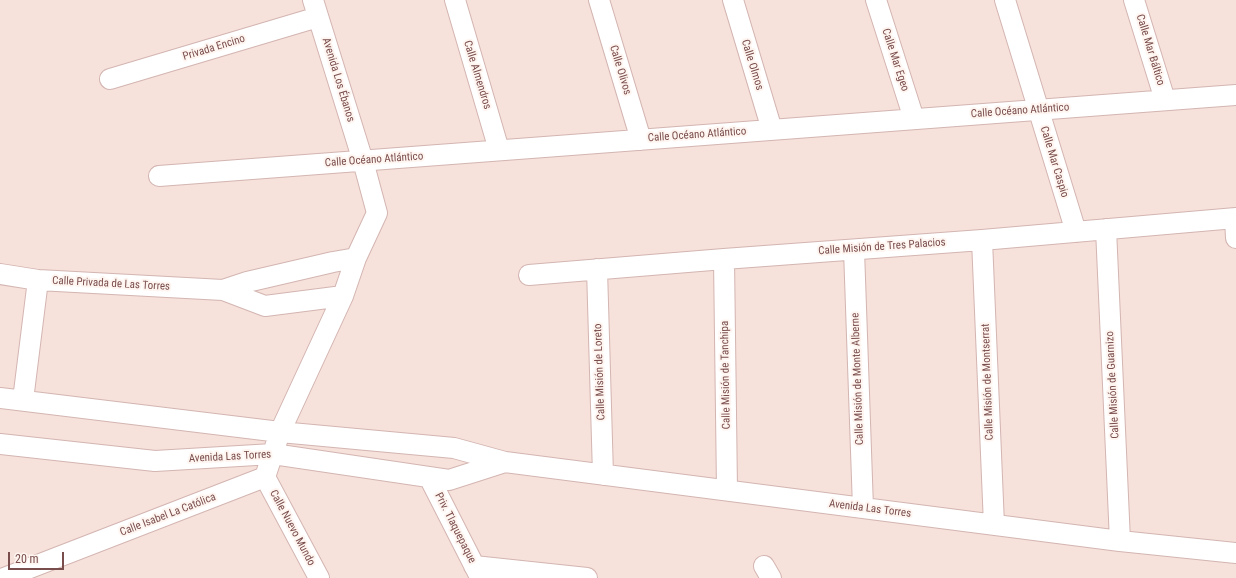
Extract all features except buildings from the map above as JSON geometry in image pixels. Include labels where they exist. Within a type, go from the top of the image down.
[{"type":"street","name":"Calle Almendros","points":[[455,0],[499,150]]},
{"type":"street","name":"Calle Olivos","points":[[599,0],[641,140]]},
{"type":"street","name":"Calle Olmos","points":[[733,0],[772,130]]},
{"type":"street","name":"Calle Mar Egeo","points":[[876,0],[914,119]]},
{"type":"street","name":"Calle Mar Caspio","points":[[1005,0],[1076,232]]},
{"type":"street","name":"Calle Mar Báltico","points":[[1134,0],[1165,100]]},
{"type":"street","name":"Privada Encino","points":[[110,79],[316,8]]},
{"type":"street","name":"Avenida Los Ébanos","points":[[316,8],[378,213],[356,258]]},
{"type":"street","name":"Calle Océano Atlántico","points":[[159,176],[1236,95]]},
{"type":"street","name":"Calle Misión de Tres Palacios","points":[[529,275],[982,240],[1235,218]]},
{"type":"street","points":[[1235,218],[1236,238]]},
{"type":"street","name":"Calle Misión de Guarnizo","points":[[1106,229],[1120,541]]},
{"type":"street","name":"Calle Misión de Montserrat","points":[[982,240],[994,525]]},
{"type":"street","name":"Calle Misión de Monte Alberne","points":[[854,250],[862,508]]},
{"type":"street","points":[[223,290],[255,280],[356,258],[343,296],[280,432],[265,477]]},
{"type":"street","name":"Calle Misión de Tanchipa","points":[[724,259],[727,490]]},
{"type":"street","name":"Calle Misión de Loreto","points":[[597,269],[603,475]]},
{"type":"street","name":"Calle Privada de Las Torres","points":[[0,274],[38,280],[223,290]]},
{"type":"street","points":[[23,400],[38,280]]},
{"type":"street","points":[[223,290],[265,306],[343,296]]},
{"type":"street","name":"Avenida Las Torres","points":[[0,398],[280,432],[454,448],[504,462],[1120,541],[1236,553]]},
{"type":"street","name":"Avenida Las Torres","points":[[0,444],[155,461],[273,454],[449,480],[504,462]]},
{"type":"street","name":"Calle Isabel La Católica","points":[[4,578],[265,477]]},
{"type":"street","name":"Calle Nuevo Mundo","points":[[265,477],[319,578]]},
{"type":"street","name":"Priv. Tlaquepaque","points":[[430,477],[477,572]]},
{"type":"street","points":[[477,572],[587,578]]},
{"type":"shaded area","points":[[0,0],[1236,0],[1236,578],[0,578]]}]
